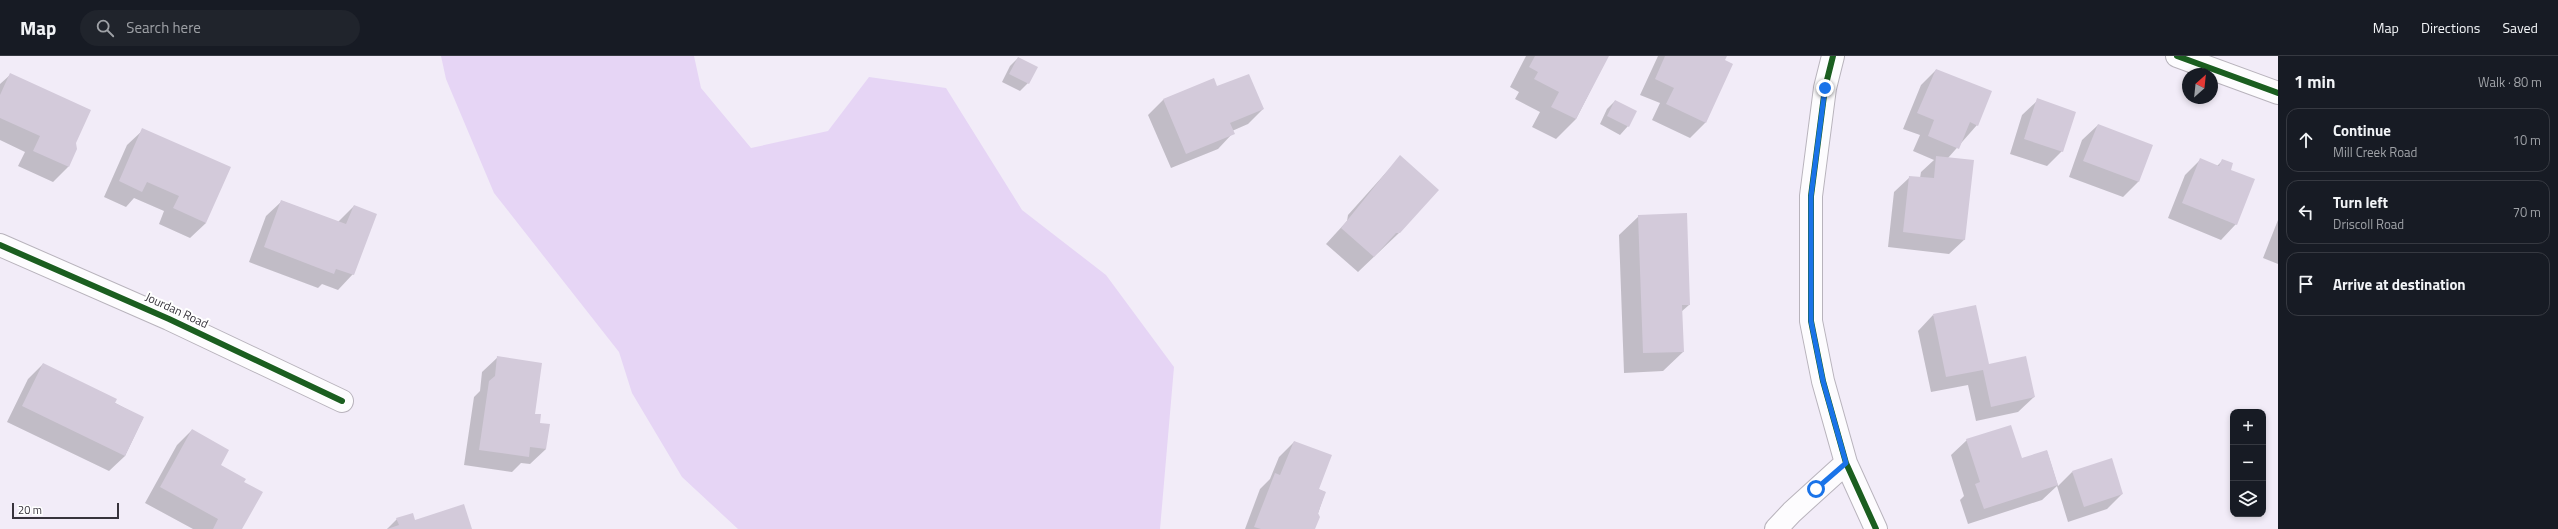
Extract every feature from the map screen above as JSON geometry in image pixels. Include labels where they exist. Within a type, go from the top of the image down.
[{"type":"street","points":[[1833,56],[1825,88],[1811,196],[1811,321],[1823,381],[1846,463],[1876,529]]},
{"type":"street","points":[[2177,56],[2278,93]]},
{"type":"street","name":"Jourdan Road","points":[[0,245],[169,319],[342,401]]},
{"type":"street","points":[[1776,529],[1792,512],[1846,463]]},
{"type":"shaded area","points":[[441,56],[694,56],[701,88],[751,148],[828,131],[869,77],[946,88],[1022,210],[1106,275],[1174,367],[1160,529],[738,529],[682,477],[632,393],[619,352],[494,193],[446,79]]},
{"type":"building","points":[[1535,56],[1609,56],[1576,119],[1551,107],[1559,92],[1534,79],[1538,72],[1529,67]]},
{"type":"building","points":[[1665,56],[1727,56],[1725,60],[1733,64],[1706,123],[1666,104],[1674,88],[1655,79]]},
{"type":"building","points":[[1018,57],[1038,67],[1029,84],[1009,74]]},
{"type":"building","points":[[1936,69],[1992,91],[1978,126],[1970,122],[1959,149],[1928,136],[1934,120],[1917,113]]},
{"type":"building","points":[[10,73],[91,110],[76,143],[77,149],[69,167],[33,151],[40,136],[0,118],[0,95]]},
{"type":"building","points":[[1249,74],[1264,109],[1230,123],[1235,134],[1186,154],[1163,99],[1214,78],[1217,86]]},
{"type":"building","points":[[2037,98],[2076,112],[2063,152],[2024,139]]},
{"type":"building","points":[[1615,100],[1637,111],[1629,127],[1607,116]]},
{"type":"building","points":[[2098,124],[2153,145],[2139,182],[2083,161]]},
{"type":"building","points":[[142,128],[231,167],[206,223],[173,208],[179,196],[147,182],[142,192],[119,181]]},
{"type":"building","points":[[1400,155],[1439,190],[1400,233],[1396,233],[1374,257],[1341,228]]},
{"type":"building","points":[[1936,156],[1974,160],[1965,240],[1903,232],[1909,176],[1934,178]]},
{"type":"building","points":[[2200,158],[2219,166],[2222,159],[2233,163],[2231,170],[2255,179],[2237,225],[2182,203]]},
{"type":"building","points":[[281,200],[346,224],[354,205],[377,214],[354,275],[336,269],[334,274],[264,247]]},
{"type":"building","points":[[1687,213],[1690,305],[1682,305],[1684,352],[1643,353],[1638,215]]},
{"type":"building","points":[[1976,305],[1989,364],[2026,356],[2035,397],[1991,407],[1983,370],[1946,377],[1933,314]]},
{"type":"building","points":[[497,356],[542,363],[535,414],[541,414],[540,423],[550,424],[546,449],[530,447],[529,457],[479,450],[489,381],[495,376]]},
{"type":"building","points":[[43,363],[117,399],[115,403],[144,417],[125,456],[22,406]]},
{"type":"building","points":[[2011,425],[2022,458],[2047,450],[2058,485],[1984,509],[1975,484],[1980,482],[1966,439]]},
{"type":"building","points":[[192,429],[229,450],[221,465],[246,479],[244,482],[263,492],[242,529],[213,529],[218,519],[160,487]]},
{"type":"building","points":[[1294,441],[1332,455],[1319,489],[1326,492],[1318,513],[1320,517],[1315,529],[1261,529],[1254,527],[1275,473],[1280,475]]},
{"type":"building","points":[[2112,458],[2123,494],[2084,507],[2072,471]]},
{"type":"building","points":[[464,504],[472,529],[387,529],[399,525],[396,518],[413,513],[415,520]]},
{"type":"cycle path","points":[[1833,56],[1825,88],[1811,196],[1811,321],[1823,381],[1846,463],[1876,529]]},
{"type":"cycle path","points":[[2177,56],[2278,93]]},
{"type":"cycle path","points":[[0,245],[169,319],[342,401]]},
{"type":"route","points":[[1816,489],[1846,463],[1823,381],[1811,321],[1811,196],[1825,88]]}]
